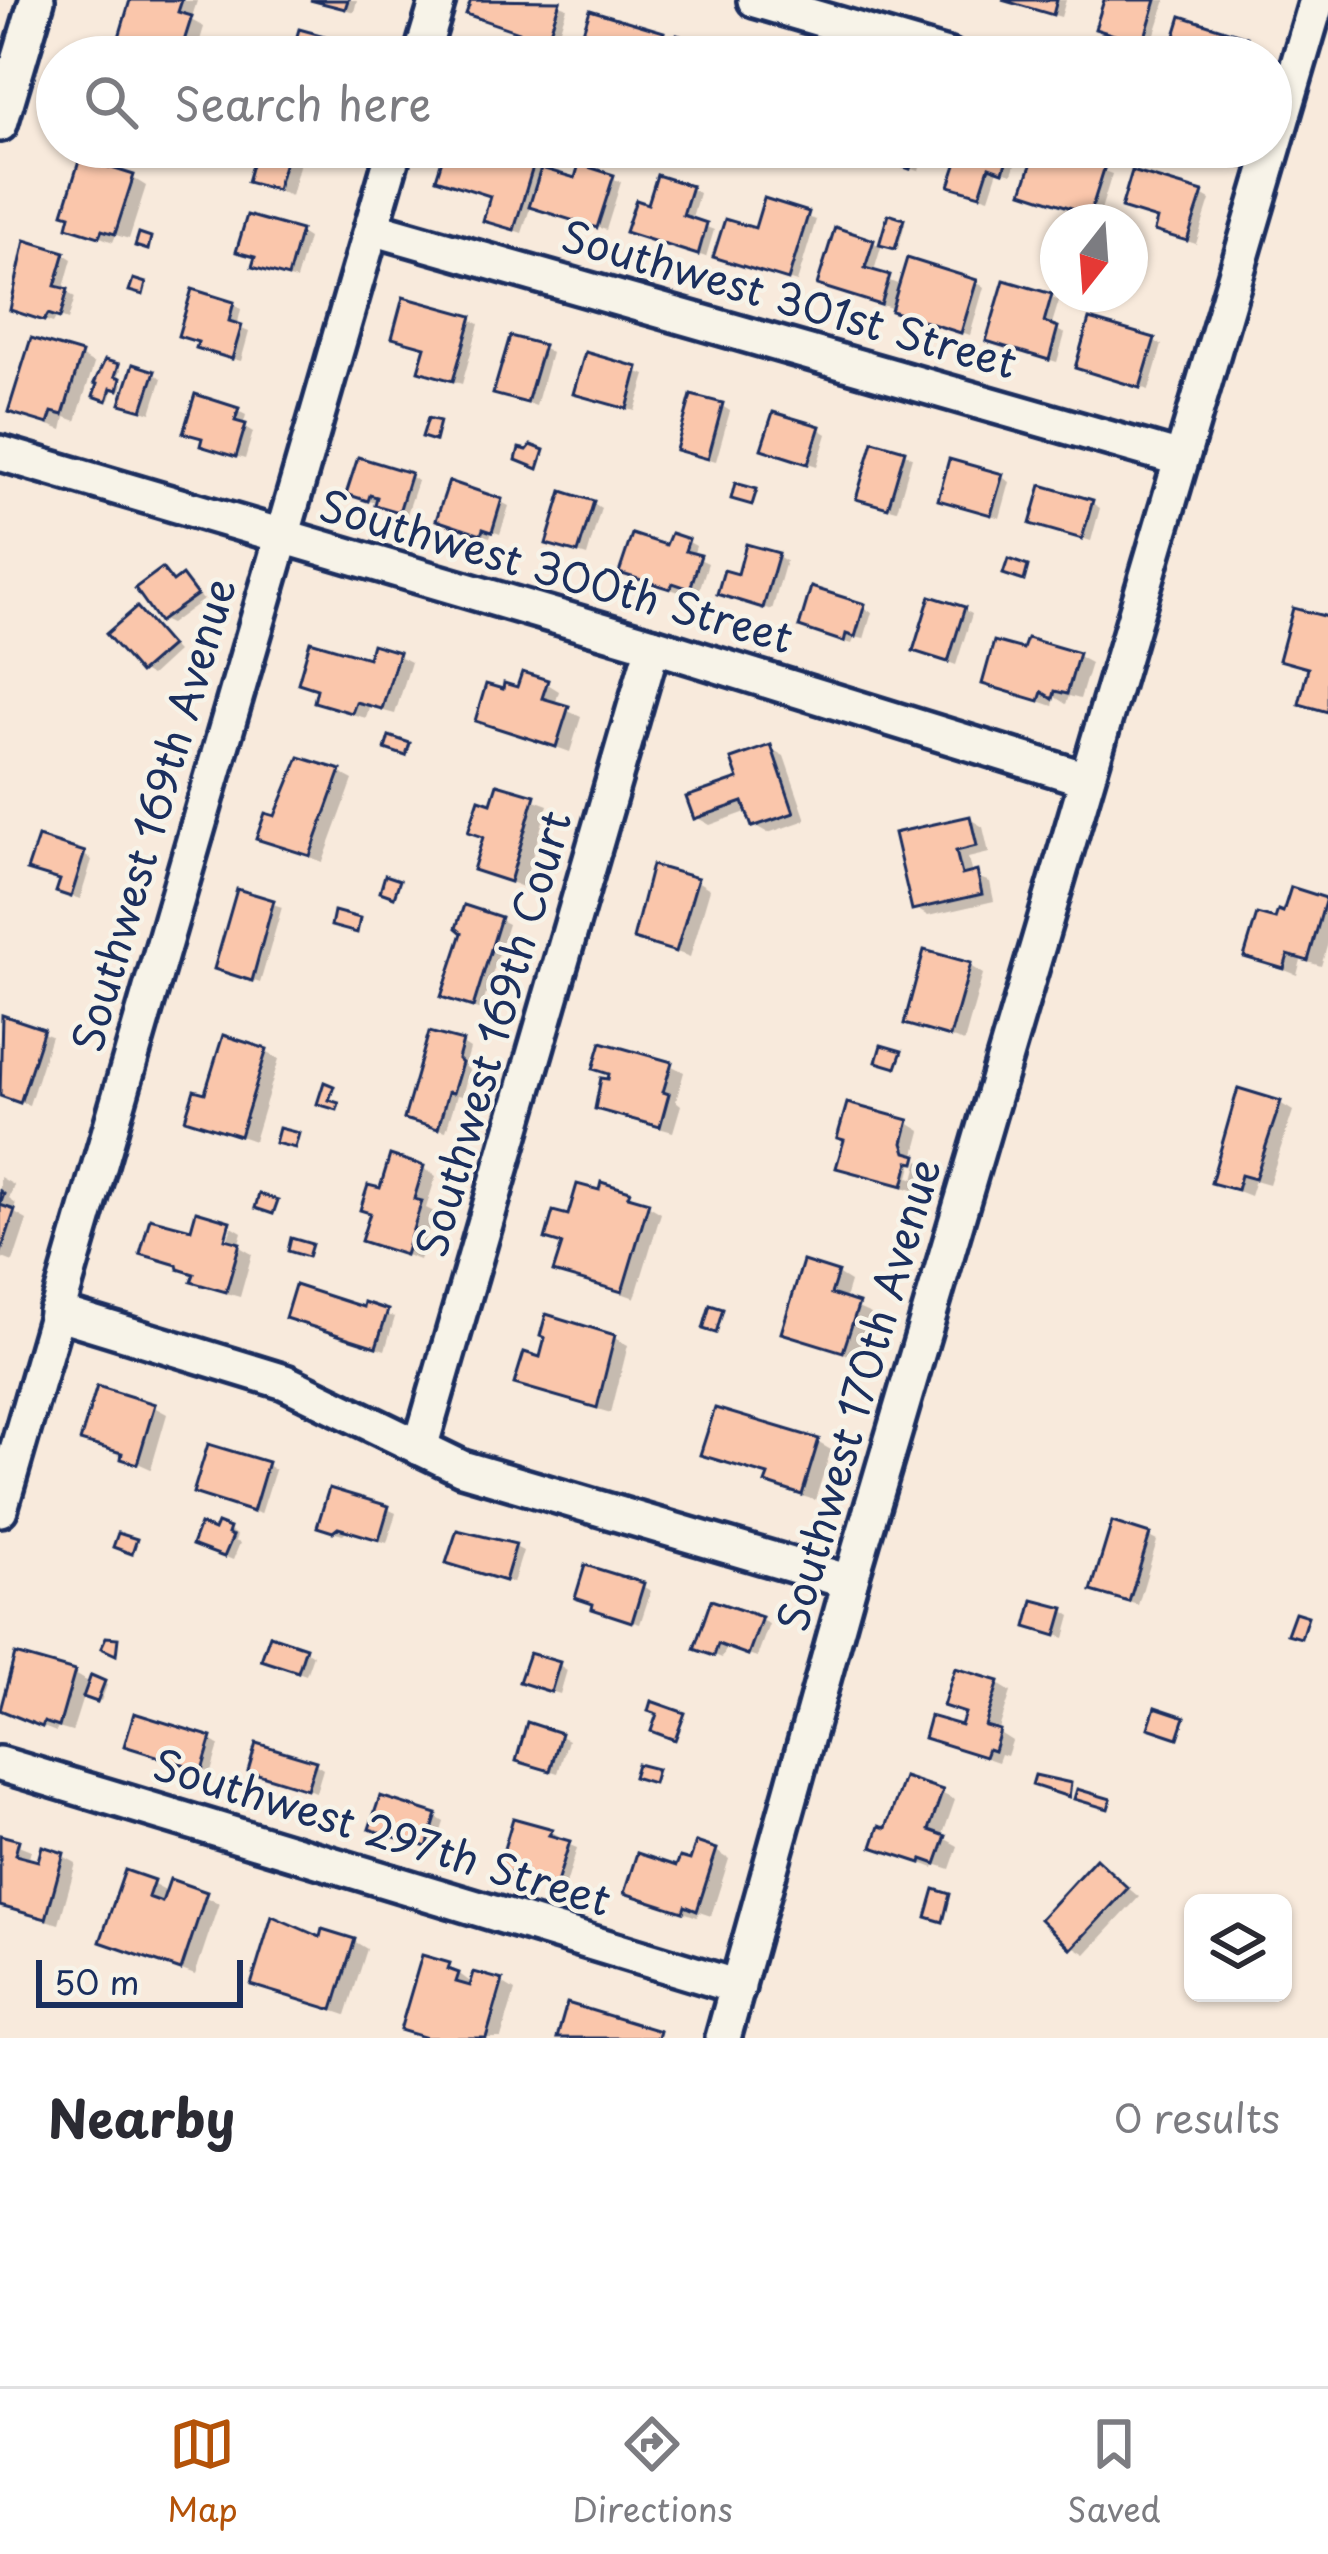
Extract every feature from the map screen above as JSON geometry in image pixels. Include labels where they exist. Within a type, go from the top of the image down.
[{"type":"street","points":[[0,124],[37,0]]},
{"type":"street","points":[[427,36],[438,0]]},
{"type":"street","points":[[755,0],[878,36]]},
{"type":"street","name":"Southwest 170th Avenue","points":[[1292,72],[1317,0]]},
{"type":"street","name":"Southwest 169th Avenue","points":[[0,1509],[389,168]]},
{"type":"street","name":"Southwest 170th Avenue","points":[[723,2038],[850,1582],[1181,459],[1260,168]]},
{"type":"street","name":"Southwest 301st Street","points":[[372,228],[1181,459]]},
{"type":"street","name":"Southwest 300th Street","points":[[0,453],[653,645],[1086,779]]},
{"type":"street","name":"Southwest 169th Court","points":[[420,1448],[653,645]]},
{"type":"street","points":[[56,1312],[285,1382],[461,1468],[850,1582]]},
{"type":"street","name":"Southwest 297th Street","points":[[0,1764],[738,1987]]},
{"type":"building","points":[[130,0],[182,0],[178,12],[192,16],[186,36],[119,36]]},
{"type":"building","points":[[310,0],[348,0],[345,9]]},
{"type":"building","points":[[471,0],[560,1],[549,36],[518,36],[519,32],[466,14]]},
{"type":"building","points":[[1002,0],[1057,0],[1053,15]]},
{"type":"building","points":[[1104,0],[1156,0],[1145,36],[1117,36],[1095,29]]},
{"type":"building","points":[[590,10],[664,32],[663,36],[582,36]]},
{"type":"building","points":[[1181,16],[1244,36],[1175,36]]},
{"type":"building","points":[[299,29],[325,36],[297,36]]},
{"type":"building","points":[[77,168],[112,168],[134,175],[115,234],[102,230],[99,237],[67,227],[70,215],[63,213]]},
{"type":"building","points":[[251,168],[283,168],[277,190],[247,182]]},
{"type":"building","points":[[439,168],[533,168],[514,230],[483,221],[490,196],[436,179]]},
{"type":"building","points":[[541,168],[575,178],[578,168],[614,175],[597,228],[529,207]]},
{"type":"building","points":[[955,168],[989,168],[980,195],[949,186]]},
{"type":"building","points":[[1030,168],[1104,168],[1093,204],[1059,204],[1022,192]]},
{"type":"building","points":[[1132,171],[1203,192],[1187,241],[1154,231],[1157,219],[1148,216],[1148,204],[1122,204]]},
{"type":"building","points":[[657,175],[692,186],[683,215],[707,223],[698,255],[625,232],[636,200],[648,204]]},
{"type":"building","points":[[764,198],[809,212],[788,280],[713,257],[725,219],[755,228]]},
{"type":"building","points":[[888,214],[904,219],[895,249],[879,245]]},
{"type":"building","points":[[247,215],[301,230],[288,277],[252,267],[255,257],[236,252]]},
{"type":"building","points":[[835,227],[874,240],[865,268],[890,275],[881,305],[817,285]]},
{"type":"building","points":[[139,233],[151,237],[148,250],[135,246]]},
{"type":"building","points":[[25,240],[65,252],[55,286],[68,289],[60,318],[48,314],[44,321],[10,310]]},
{"type":"building","points":[[907,258],[977,280],[961,333],[891,311]]},
{"type":"building","points":[[133,279],[146,283],[143,295],[129,291]]},
{"type":"building","points":[[1004,280],[1040,290],[1040,312],[1047,312],[1044,322],[1058,327],[1049,360],[986,341]]},
{"type":"building","points":[[192,289],[234,302],[229,321],[242,325],[232,359],[196,348],[198,342],[178,336]]},
{"type":"building","points":[[403,297],[472,316],[453,381],[418,371],[425,347],[392,338]]},
{"type":"building","points":[[1089,319],[1155,338],[1140,388],[1075,368]]},
{"type":"building","points":[[510,336],[544,345],[527,403],[493,394]]},
{"type":"building","points":[[31,338],[82,353],[63,415],[52,412],[48,424],[8,412]]},
{"type":"building","points":[[585,352],[638,367],[627,409],[573,394]]},
{"type":"building","points":[[105,360],[119,364],[115,376],[121,378],[118,390],[111,388],[107,401],[93,396]]},
{"type":"building","points":[[133,364],[155,371],[142,410],[120,404]]},
{"type":"building","points":[[195,394],[239,408],[235,421],[246,424],[236,457],[200,446],[202,438],[183,433]]},
{"type":"building","points":[[691,395],[723,403],[708,459],[676,450]]},
{"type":"building","points":[[773,412],[820,426],[808,464],[761,449]]},
{"type":"building","points":[[428,418],[440,421],[435,441],[422,437]]},
{"type":"building","points":[[873,441],[905,450],[888,508],[856,499]]},
{"type":"building","points":[[531,445],[544,450],[538,469],[516,460],[519,448],[527,450]]},
{"type":"building","points":[[358,457],[411,473],[399,512],[375,505],[377,497],[370,495],[368,501],[346,494]]},
{"type":"building","points":[[949,459],[1003,474],[991,515],[938,500]]},
{"type":"building","points":[[449,481],[502,499],[492,532],[483,529],[481,535],[436,520]]},
{"type":"building","points":[[735,483],[757,489],[752,505],[731,499]]},
{"type":"building","points":[[1041,485],[1093,500],[1082,539],[1030,524]]},
{"type":"building","points":[[562,491],[594,501],[578,553],[546,544]]},
{"type":"building","points":[[671,533],[689,539],[685,551],[701,555],[690,589],[673,583],[670,589],[619,573],[632,534],[666,545]]},
{"type":"building","points":[[746,544],[779,553],[763,608],[717,594],[724,570],[738,574]]},
{"type":"building","points":[[1008,559],[1028,566],[1024,581],[1003,574]]},
{"type":"building","points":[[162,568],[173,582],[182,575],[197,595],[159,622],[135,588]]},
{"type":"building","points":[[811,587],[865,604],[855,637],[846,634],[844,642],[799,627]]},
{"type":"building","points":[[930,596],[965,607],[948,662],[913,651]]},
{"type":"building","points":[[137,607],[171,646],[140,673],[106,634]]},
{"type":"building","points":[[1293,608],[1328,617],[1328,712],[1299,704],[1308,668],[1279,660]]},
{"type":"building","points":[[1027,638],[1079,653],[1067,694],[1055,691],[1053,699],[1042,692],[1039,701],[982,684],[994,641],[1023,649]]},
{"type":"building","points":[[310,641],[368,658],[372,644],[399,652],[382,709],[356,702],[352,713],[314,702],[317,689],[298,683]]},
{"type":"building","points":[[522,672],[548,680],[542,698],[569,706],[556,747],[475,721],[486,684],[517,687]]},
{"type":"building","points":[[389,736],[410,743],[406,756],[385,749]]},
{"type":"building","points":[[771,745],[794,813],[752,827],[743,802],[694,819],[686,797],[738,779],[731,759]]},
{"type":"building","points":[[299,757],[341,770],[310,856],[256,839],[265,813],[275,816]]},
{"type":"building","points":[[497,784],[535,795],[510,882],[473,870],[483,837],[468,832],[479,799],[491,803]]},
{"type":"building","points":[[970,816],[977,846],[956,851],[962,875],[977,871],[982,894],[912,910],[894,833]]},
{"type":"building","points":[[38,837],[85,852],[71,897],[56,892],[60,880],[27,870]]},
{"type":"building","points":[[652,865],[698,878],[676,952],[633,939]]},
{"type":"building","points":[[385,875],[400,880],[394,897],[380,892]]},
{"type":"building","points":[[1291,887],[1326,898],[1308,961],[1288,955],[1284,969],[1244,957],[1257,914],[1275,919],[1278,910],[1283,912]]},
{"type":"building","points":[[237,889],[274,900],[252,981],[214,969]]},
{"type":"building","points":[[464,905],[501,917],[473,1007],[441,997],[462,933],[456,928]]},
{"type":"building","points":[[334,911],[360,918],[357,933],[331,926]]},
{"type":"building","points":[[924,950],[971,963],[950,1037],[904,1024]]},
{"type":"building","points":[[2,1015],[44,1029],[20,1103],[0,1096]]},
{"type":"building","points":[[429,1032],[463,1041],[458,1059],[462,1063],[438,1129],[404,1119]]},
{"type":"building","points":[[223,1035],[267,1049],[240,1136],[185,1119],[194,1090],[205,1093]]},
{"type":"building","points":[[601,1042],[672,1062],[660,1127],[595,1109],[601,1078],[608,1079],[609,1074],[593,1069]]},
{"type":"building","points":[[881,1045],[902,1051],[896,1068],[876,1062]]},
{"type":"building","points":[[324,1082],[334,1086],[329,1100],[339,1103],[337,1110],[317,1104]]},
{"type":"building","points":[[1238,1088],[1281,1101],[1255,1179],[1241,1175],[1237,1190],[1211,1183]]},
{"type":"building","points":[[847,1103],[909,1120],[903,1143],[906,1152],[917,1155],[915,1163],[909,1162],[903,1186],[836,1168],[844,1140],[837,1138]]},
{"type":"building","points":[[279,1128],[299,1133],[295,1148],[275,1143]]},
{"type":"building","points":[[390,1155],[424,1166],[414,1199],[422,1201],[405,1255],[361,1241],[370,1213],[360,1210],[368,1185],[380,1188]]},
{"type":"building","points":[[601,1182],[649,1202],[622,1292],[553,1272],[562,1244],[545,1239],[553,1211],[568,1215],[577,1184],[599,1190]]},
{"type":"building","points":[[259,1194],[278,1200],[273,1214],[255,1208]]},
{"type":"building","points":[[0,1205],[15,1210],[0,1255]]},
{"type":"building","points":[[196,1211],[230,1221],[225,1239],[240,1243],[226,1292],[191,1282],[194,1274],[140,1254],[150,1218],[191,1229]]},
{"type":"building","points":[[291,1238],[312,1244],[308,1257],[288,1251]]},
{"type":"building","points":[[803,1261],[838,1272],[831,1294],[859,1303],[843,1352],[781,1333]]},
{"type":"building","points":[[295,1285],[388,1310],[376,1347],[285,1318]]},
{"type":"building","points":[[710,1305],[723,1309],[716,1333],[703,1329]]},
{"type":"building","points":[[546,1314],[615,1335],[597,1408],[514,1384],[524,1352],[540,1357]]},
{"type":"building","points":[[97,1386],[155,1404],[137,1464],[121,1459],[122,1453],[80,1441]]},
{"type":"building","points":[[715,1408],[819,1439],[802,1495],[765,1483],[768,1475],[700,1455]]},
{"type":"building","points":[[208,1444],[268,1462],[253,1512],[193,1493]]},
{"type":"building","points":[[329,1488],[389,1506],[379,1540],[317,1527]]},
{"type":"building","points":[[1112,1522],[1150,1534],[1129,1602],[1091,1591]]},
{"type":"building","points":[[217,1523],[230,1528],[228,1534],[233,1536],[224,1557],[192,1545],[200,1524],[214,1530]]},
{"type":"building","points":[[457,1530],[516,1544],[505,1581],[446,1563]]},
{"type":"building","points":[[118,1533],[137,1539],[132,1554],[113,1547]]},
{"type":"building","points":[[585,1565],[644,1583],[632,1622],[575,1598]]},
{"type":"building","points":[[711,1600],[762,1617],[748,1655],[718,1644],[714,1656],[694,1649]]},
{"type":"building","points":[[1033,1600],[1064,1608],[1056,1636],[1026,1627]]},
{"type":"building","points":[[1295,1612],[1308,1616],[1301,1638],[1287,1634]]},
{"type":"building","points":[[270,1635],[306,1647],[298,1672],[261,1660]]},
{"type":"building","points":[[106,1637],[118,1638],[116,1655],[101,1648]]},
{"type":"building","points":[[529,1653],[560,1662],[551,1692],[519,1682]]},
{"type":"building","points":[[15,1654],[75,1671],[59,1727],[44,1722],[42,1727],[0,1710]]},
{"type":"building","points":[[955,1668],[999,1681],[985,1726],[1000,1730],[994,1751],[988,1749],[985,1757],[924,1738],[930,1716],[961,1725],[965,1713],[943,1706]]},
{"type":"building","points":[[91,1675],[105,1681],[97,1702],[83,1697]]},
{"type":"building","points":[[651,1701],[685,1713],[675,1740],[651,1731],[657,1714],[648,1711]]},
{"type":"building","points":[[1155,1707],[1185,1717],[1178,1738],[1148,1728]]},
{"type":"building","points":[[134,1713],[212,1737],[202,1770],[124,1746]]},
{"type":"building","points":[[527,1722],[561,1733],[550,1771],[516,1761]]},
{"type":"building","points":[[256,1743],[316,1761],[307,1789],[248,1771]]},
{"type":"building","points":[[637,1764],[657,1769],[653,1783],[633,1777]]},
{"type":"building","points":[[1035,1775],[1071,1783],[1069,1797],[1032,1785]]},
{"type":"building","points":[[904,1777],[943,1790],[929,1830],[946,1836],[936,1864],[872,1847],[879,1826],[886,1828]]},
{"type":"building","points":[[1077,1789],[1111,1799],[1108,1809],[1074,1799]]},
{"type":"building","points":[[380,1796],[437,1814],[427,1847],[369,1829]]},
{"type":"building","points":[[513,1818],[553,1829],[549,1835],[570,1841],[556,1886],[498,1869]]},
{"type":"building","points":[[0,1835],[19,1840],[15,1855],[38,1861],[42,1846],[64,1853],[46,1919],[0,1906]]},
{"type":"building","points":[[696,1842],[717,1849],[697,1911],[685,1906],[683,1912],[624,1893],[637,1853],[676,1866],[680,1857],[690,1860]]},
{"type":"building","points":[[1096,1858],[1128,1888],[1071,1949],[1040,1919]]},
{"type":"building","points":[[125,1870],[154,1880],[148,1897],[162,1902],[170,1879],[207,1892],[181,1970],[100,1942]]},
{"type":"building","points":[[934,1889],[950,1894],[943,1922],[926,1917]]},
{"type":"building","points":[[272,1916],[320,1937],[322,1929],[355,1939],[333,2010],[251,1985]]},
{"type":"building","points":[[422,1955],[450,1963],[448,1969],[459,1973],[456,1982],[470,1986],[474,1972],[503,1980],[486,2038],[427,2038],[400,2030]]},
{"type":"building","points":[[567,2003],[660,2031],[658,2038],[557,2038]]}]
